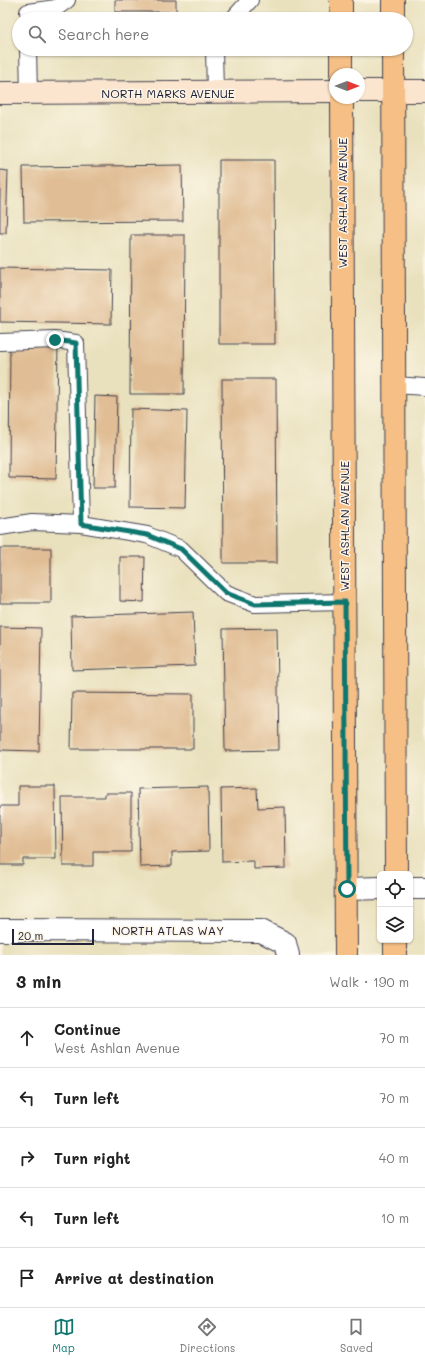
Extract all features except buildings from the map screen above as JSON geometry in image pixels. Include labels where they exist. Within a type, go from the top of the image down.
[{"type":"main road","points":[[341,0],[341,12]]},
{"type":"main road","points":[[393,0],[393,12]]},
{"type":"main road","points":[[341,56],[341,68]]},
{"type":"main road","points":[[393,56],[396,871]]},
{"type":"main road","points":[[365,91],[425,91]]},
{"type":"main road","name":"NORTH MARKS AVENUE","points":[[0,94],[329,92]]},
{"type":"main road","name":"WEST ASHLAN AVENUE","points":[[342,104],[347,889],[346,955]]},
{"type":"main road","points":[[395,943],[395,955]]},
{"type":"street","points":[[347,889],[377,888]]},
{"type":"street","points":[[413,888],[425,888]]},
{"type":"street","name":"NORTH ATLAS WAY","points":[[0,930],[260,931],[286,949]]},
{"type":"lane","points":[[28,10],[56,8],[67,0]]},
{"type":"lane","points":[[239,12],[250,0]]},
{"type":"lane","points":[[28,56],[28,93]]},
{"type":"lane","points":[[214,56],[215,92]]},
{"type":"lane","points":[[0,342],[55,340],[76,343],[81,524]]},
{"type":"lane","points":[[394,385],[425,387]]},
{"type":"lane","points":[[0,527],[32,522],[81,524],[147,535],[181,549],[226,593],[255,604],[345,602]]},
{"type":"route","points":[[55,340],[76,343],[81,524],[147,535],[181,549],[226,593],[255,604],[345,602],[347,889]]}]
